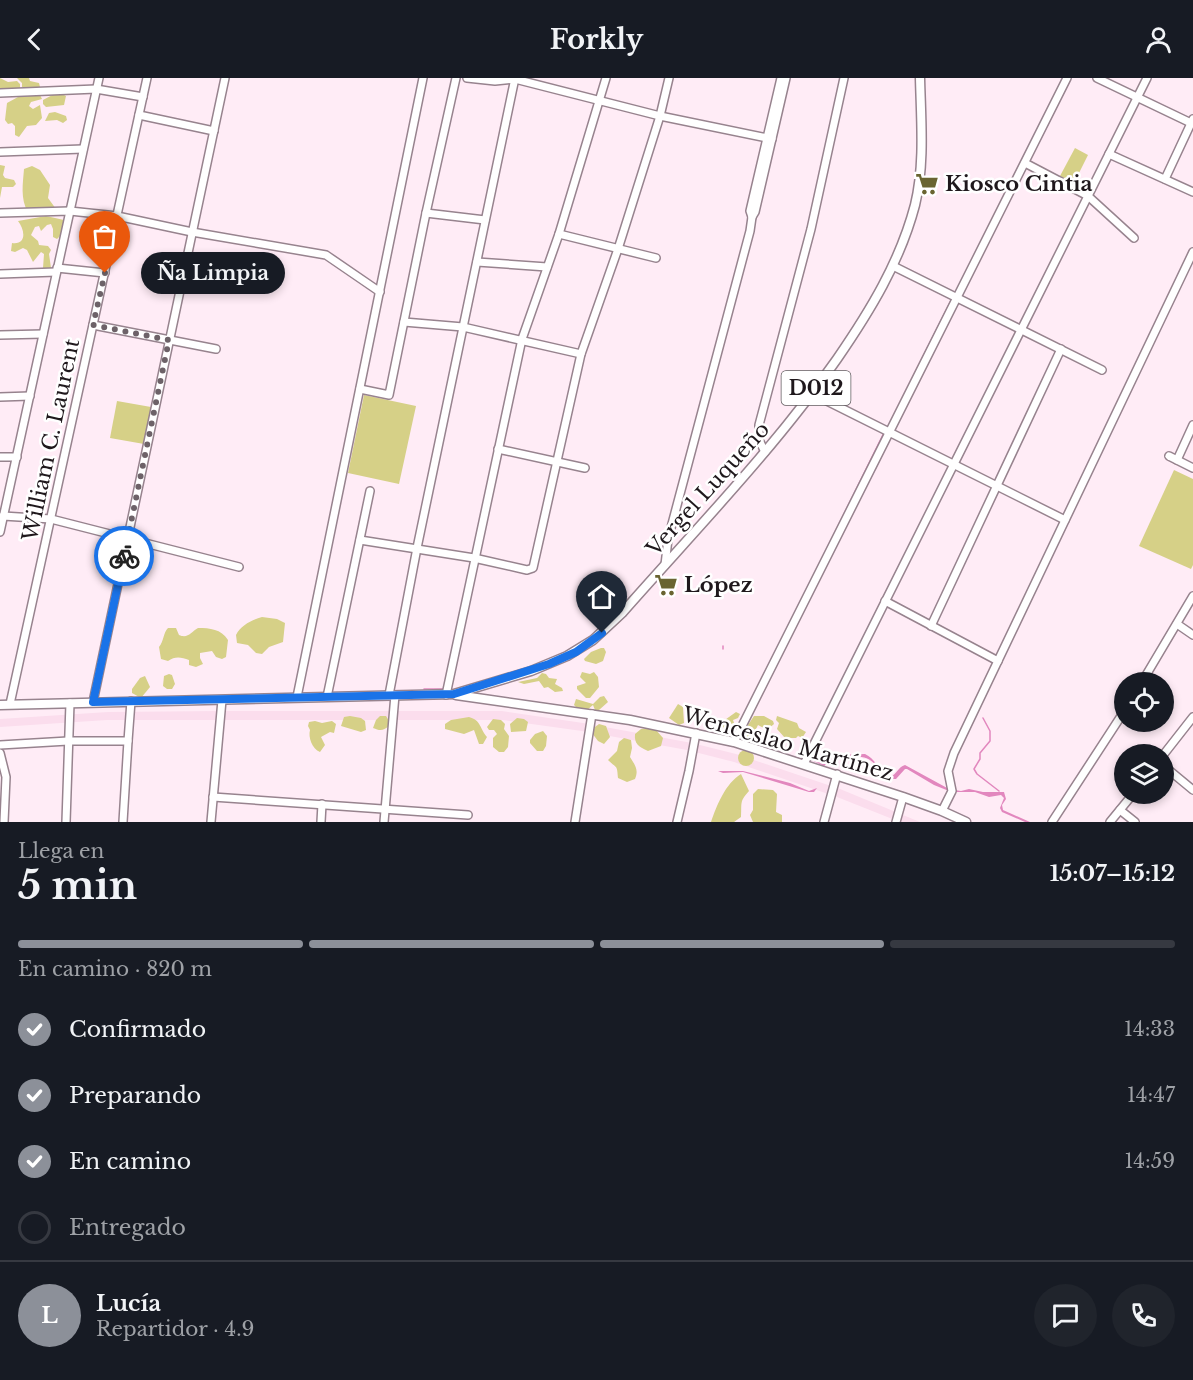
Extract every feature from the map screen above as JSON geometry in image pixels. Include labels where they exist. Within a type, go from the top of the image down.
[{"type":"main road","name":"Vergel Luqueño","points":[[450,694],[540,668],[580,649],[602,633],[765,452],[813,393],[870,311],[893,266],[912,213],[919,179],[920,78]]},
{"type":"main road","name":"D012","points":[[0,705],[450,694]]},
{"type":"main road","name":"Wenceslao Martínez","points":[[450,694],[592,714],[734,742],[837,774],[942,811],[966,822]]},
{"type":"street","points":[[0,532],[99,78]]},
{"type":"street","name":"William C. Laurent","points":[[10,704],[147,78]]},
{"type":"street","points":[[93,702],[225,78]]},
{"type":"street","points":[[297,697],[423,78]]},
{"type":"street","points":[[360,389],[389,395],[456,78]]},
{"type":"street","points":[[467,78],[495,81],[515,78],[660,116],[770,138]]},
{"type":"street","points":[[384,822],[392,695],[417,548],[515,78]]},
{"type":"street","points":[[450,694],[474,558],[522,339],[559,234],[606,78]]},
{"type":"street","points":[[360,540],[474,558],[527,570],[532,568],[581,354],[618,249],[660,116],[669,78]]},
{"type":"street","points":[[770,138],[781,78]]},
{"type":"street","points":[[665,565],[668,539],[750,231],[752,217],[750,211],[786,78]]},
{"type":"street","points":[[765,452],[759,440],[759,425],[810,234],[844,78]]},
{"type":"street","points":[[734,742],[1067,78]]},
{"type":"street","points":[[1097,78],[1192,121],[1165,179]]},
{"type":"street","points":[[804,764],[1147,78]]},
{"type":"street","points":[[0,93],[96,89],[143,97]]},
{"type":"street","points":[[139,115],[214,130]]},
{"type":"street","points":[[0,152],[83,148]]},
{"type":"street","points":[[1109,154],[1193,192]]},
{"type":"street","points":[[1024,163],[1088,196],[1134,238]]},
{"type":"street","points":[[0,213],[70,211],[117,216],[192,232],[326,255],[380,292]]},
{"type":"street","points":[[426,213],[485,220]]},
{"type":"street","points":[[559,234],[656,258]]},
{"type":"street","points":[[942,811],[952,791],[949,765],[1193,252]]},
{"type":"street","points":[[477,262],[547,267]]},
{"type":"street","points":[[893,266],[1102,370]]},
{"type":"street","points":[[0,274],[57,270],[105,273]]},
{"type":"street","points":[[404,322],[463,327],[581,354]]},
{"type":"street","points":[[93,325],[216,349]]},
{"type":"street","points":[[0,335],[43,334]]},
{"type":"street","points":[[931,626],[1061,349]]},
{"type":"street","points":[[813,393],[1065,520]]},
{"type":"street","points":[[0,397],[30,396]]},
{"type":"street","points":[[1177,460],[1193,425]]},
{"type":"street","points":[[498,449],[585,468]]},
{"type":"street","points":[[1169,456],[1193,468]]},
{"type":"street","points":[[0,457],[16,457]]},
{"type":"street","points":[[327,697],[370,491]]},
{"type":"street","points":[[2,518],[51,519],[238,567]]},
{"type":"street","points":[[1148,672],[1193,596]]},
{"type":"street","points":[[885,601],[998,661]]},
{"type":"street","points":[[1176,624],[1193,635]]},
{"type":"street","points":[[211,822],[222,700]]},
{"type":"street","points":[[123,822],[131,701]]},
{"type":"street","points":[[66,822],[70,703]]},
{"type":"street","points":[[575,822],[592,714]]},
{"type":"street","points":[[1172,744],[1193,717]]},
{"type":"street","points":[[1052,822],[1114,727]]},
{"type":"street","points":[[677,822],[696,733]]},
{"type":"street","points":[[0,744],[128,741]]},
{"type":"street","points":[[0,753],[6,777],[4,822]]},
{"type":"street","points":[[824,822],[837,774]]},
{"type":"street","points":[[1174,774],[1193,790]]},
{"type":"street","points":[[213,797],[468,815]]},
{"type":"street","points":[[896,822],[903,797]]},
{"type":"street","points":[[321,822],[322,804]]},
{"type":"street","points":[[1110,822],[1125,804]]},
{"type":"street","points":[[1120,810],[1135,822]]},
{"type":"shaded area","points":[[0,78],[8,82],[17,81],[20,89],[0,90]]},
{"type":"shaded area","points":[[17,78],[29,78],[30,81],[39,83],[40,87],[22,87],[22,83]]},
{"type":"shaded area","points":[[58,92],[66,96],[64,105],[46,107],[43,104],[43,100]]},
{"type":"shaded area","points":[[40,95],[42,99],[31,102],[29,106],[33,109],[40,105],[42,118],[36,125],[27,126],[19,137],[15,135],[15,126],[12,123],[8,124],[5,120],[7,103],[18,97]]},
{"type":"shaded area","points":[[55,112],[66,116],[67,120],[63,123],[57,120],[45,121],[49,113]]},
{"type":"shaded area","points":[[924,145],[924,166],[920,198],[906,243],[881,299],[818,392],[784,436],[619,623],[600,640],[568,660],[455,699],[0,709],[457,698],[567,659],[599,639],[618,622],[761,460],[840,358],[876,302],[905,243],[921,185]]},
{"type":"shaded area","points":[[1075,148],[1088,155],[1074,183],[1060,176]]},
{"type":"shaded area","points":[[0,165],[5,166],[3,175],[5,178],[14,180],[16,184],[13,187],[2,187],[0,198]]},
{"type":"shaded area","points":[[32,166],[40,170],[50,185],[48,198],[56,209],[28,212],[25,207],[24,169]]},
{"type":"shaded area","points":[[46,216],[64,220],[63,233],[57,239],[53,237],[51,224],[41,231],[39,226],[35,227],[31,235],[39,245],[48,246],[51,250],[49,254],[51,268],[47,269],[43,268],[44,254],[41,252],[33,262],[27,250],[23,248],[15,252],[11,251],[12,243],[20,242],[23,236],[18,221]]},
{"type":"shaded area","points":[[926,285],[952,298],[887,426],[951,299]]},
{"type":"shaded area","points":[[364,395],[416,406],[399,484],[348,473]]},
{"type":"shaded area","points":[[117,401],[151,407],[144,444],[110,438]]},
{"type":"shaded area","points":[[883,433],[884,434],[821,559]]},
{"type":"shaded area","points":[[1174,470],[1193,479],[1193,565],[1191,569],[1139,546]]},
{"type":"shaded area","points":[[262,617],[277,619],[285,623],[283,642],[269,647],[262,654],[256,653],[248,645],[237,643],[236,635],[247,623]]},
{"type":"shaded area","points":[[168,628],[176,628],[182,636],[187,636],[198,628],[219,631],[228,640],[226,657],[222,659],[216,657],[212,651],[200,653],[203,664],[196,667],[189,665],[189,660],[183,658],[168,661],[161,659],[159,647]]},
{"type":"shaded area","points":[[604,648],[606,652],[603,661],[596,664],[585,661],[584,659],[591,652]]},
{"type":"shaded area","points":[[582,672],[590,674],[594,672],[598,677],[599,687],[590,698],[586,698],[577,689],[577,686],[586,683],[580,677]]},
{"type":"shaded area","points":[[542,673],[549,678],[557,679],[555,684],[563,691],[555,692],[548,687],[544,688],[539,681],[524,684],[518,682],[537,678]]},
{"type":"shaded area","points":[[172,675],[175,684],[172,689],[163,686],[164,676]]},
{"type":"shaded area","points":[[145,676],[150,687],[141,698],[132,693],[132,689],[140,678]]},
{"type":"shaded area","points":[[604,696],[608,702],[599,710],[595,710],[593,705],[587,710],[574,705],[576,699],[593,704]]},
{"type":"shaded area","points":[[678,704],[683,707],[684,723],[679,725],[669,718]]},
{"type":"shaded area","points":[[502,711],[583,723],[692,743],[736,754],[840,789],[920,822],[900,822],[837,797],[734,762],[687,750],[582,731],[503,720],[107,720],[0,727],[0,719],[108,712]]},
{"type":"shaded area","points":[[736,712],[740,714],[733,720],[734,723],[729,729],[722,727],[722,722]]},
{"type":"shaded area","points":[[350,716],[365,721],[366,730],[361,732],[341,726],[344,717]]},
{"type":"shaded area","points":[[380,716],[386,716],[389,726],[378,730],[373,728]]},
{"type":"shaded area","points":[[754,716],[764,716],[774,724],[767,730],[758,725],[752,732],[752,738],[747,737],[746,728]]},
{"type":"shaded area","points":[[777,716],[797,723],[799,728],[806,732],[802,738],[798,736],[785,738],[777,729],[779,723],[776,720]]},
{"type":"shaded area","points":[[469,717],[478,723],[487,737],[483,744],[479,744],[474,730],[464,734],[445,729],[445,724],[451,720]]},
{"type":"shaded area","points":[[517,718],[528,722],[526,731],[511,732],[510,724]]},
{"type":"shaded area","points":[[493,719],[501,720],[505,724],[504,729],[509,736],[508,747],[504,752],[499,752],[493,747],[493,738],[497,734],[487,727]]},
{"type":"shaded area","points":[[332,721],[336,724],[334,733],[330,732],[321,737],[325,745],[320,752],[311,742],[308,726],[309,722],[322,723]]},
{"type":"shaded area","points":[[599,724],[606,726],[610,737],[604,744],[598,741],[592,733]]},
{"type":"shaded area","points":[[641,729],[656,730],[663,738],[661,746],[648,751],[638,745],[635,734]]},
{"type":"shaded area","points":[[543,731],[547,736],[546,746],[543,751],[537,751],[530,740],[535,734]]},
{"type":"shaded area","points":[[624,738],[631,740],[630,757],[636,770],[635,779],[627,782],[618,778],[616,767],[608,760],[617,751],[619,742]]},
{"type":"shaded area","points":[[746,750],[752,752],[754,758],[752,764],[746,766],[740,764],[738,758],[740,752]]},
{"type":"shaded area","points":[[865,754],[890,777],[905,765],[949,791],[907,769],[896,779],[885,779],[874,763],[866,758],[846,757],[824,766],[811,760],[824,762],[835,755]]},
{"type":"shaded area","points":[[718,771],[743,771],[790,783],[809,791],[817,788],[814,792],[809,792],[743,772]]},
{"type":"shaded area","points":[[741,774],[749,791],[742,800],[741,817],[734,822],[711,822],[726,789]]},
{"type":"shaded area","points":[[758,789],[773,790],[777,794],[776,812],[782,815],[782,822],[753,822],[750,815],[753,810],[753,794]]},
{"type":"shaded area","points":[[955,790],[1004,792],[1006,799],[1002,805],[1003,810],[1030,822],[1002,812],[1000,808],[1004,798],[1001,795],[989,797],[975,792],[955,792]]},
{"type":"waterway","points":[[424,689],[443,689]]},
{"type":"waterway","points":[[983,718],[990,731],[990,741],[980,753],[980,759],[974,769],[999,791]]},
{"type":"way so far","points":[[105,273],[93,325],[169,340],[124,556]]},
{"type":"place","name":"Kiosco Cintia","points":[[927,184]]},
{"type":"place","name":"Ña Limpia","points":[[105,273]]},
{"type":"place","name":"López","points":[[666,585]]},
{"type":"route","points":[[124,556],[93,702],[454,694],[560,660],[576,652],[602,633]]}]
